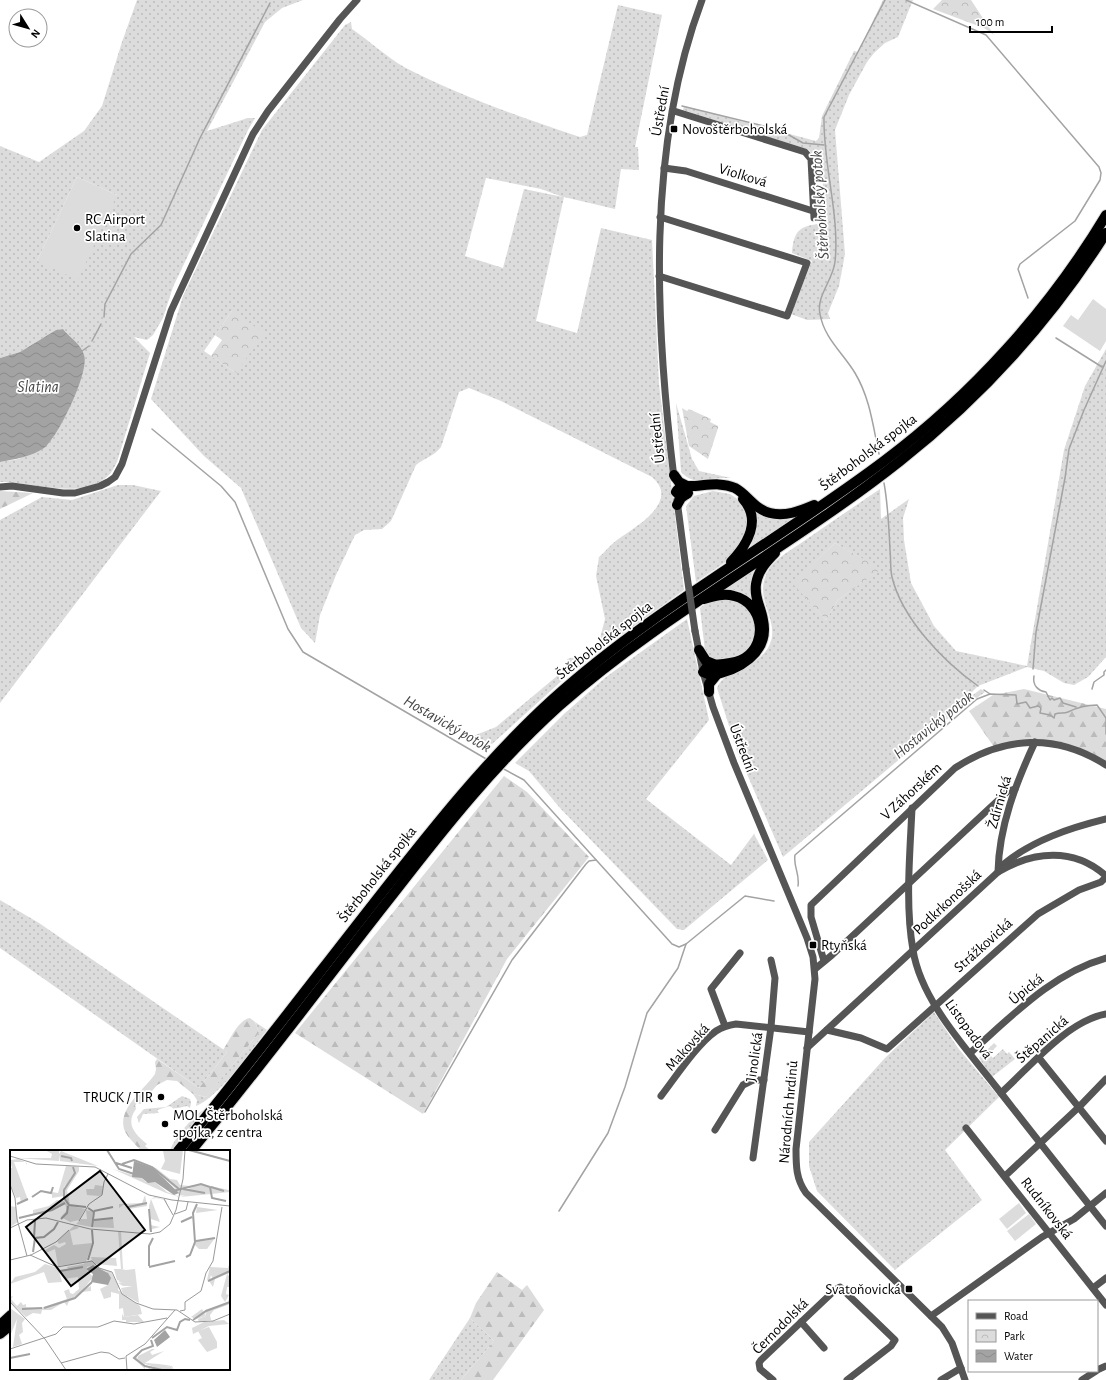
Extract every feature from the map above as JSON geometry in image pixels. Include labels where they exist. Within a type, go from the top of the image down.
[{"type":"highway","name":"Štěrboholská spojka","points":[[179,1150],[421,843],[501,757],[543,709],[588,669],[656,618],[835,497],[918,434],[982,374],[1016,337],[1053,293],[1106,215]]},
{"type":"highway","name":"Štěrboholská spojka","points":[[501,757],[591,679],[683,610],[899,462],[965,404],[1030,336],[1071,284],[1106,233]]},
{"type":"highway","points":[[674,475],[687,490]]},
{"type":"highway","points":[[676,492],[679,494],[687,490],[716,484],[730,486],[760,509],[779,514],[797,512],[835,497]]},
{"type":"highway","points":[[677,505],[687,490],[714,488],[726,489],[738,495],[749,509],[752,525],[747,542],[735,558],[717,576]]},
{"type":"highway","points":[[703,672],[707,667],[717,669],[745,663],[753,657],[761,646],[764,627],[756,599],[757,579],[766,563],[791,537]]},
{"type":"highway","points":[[683,610],[705,599],[725,595],[742,599],[756,612],[761,630],[758,642],[746,658],[717,669],[709,684],[708,692]]},
{"type":"highway","points":[[699,650],[706,661],[717,669]]},
{"type":"highway","name":"Štěrboholská spojka","points":[[192,1150],[433,843],[490,768]]},
{"type":"highway","points":[[0,1325],[10,1316]]},
{"type":"highway","points":[[0,1334],[10,1326]]},
{"type":"street","points":[[0,487],[12,486],[63,493],[75,493],[100,486],[115,477],[122,464],[171,311],[253,134],[268,111],[340,19],[357,0]]},
{"type":"street","name":"Ústřední","points":[[702,0],[691,29],[680,74],[664,168],[660,217],[659,276],[665,398],[677,505],[695,631],[703,672],[708,692],[734,763],[776,861]]},
{"type":"street","name":"Violková","points":[[664,168],[686,171],[814,215],[811,159],[805,152],[674,111]]},
{"type":"street","points":[[659,276],[787,316],[807,263],[660,217]]},
{"type":"street","name":"V Záhorském","points":[[824,961],[811,917],[811,905],[955,768],[979,754],[1009,744],[1035,742],[1066,746],[1106,765]]},
{"type":"street","name":"Ždírnická","points":[[998,872],[998,858],[1004,828],[1015,789],[1035,742]]},
{"type":"street","points":[[815,969],[1008,790],[1015,789]]},
{"type":"street","name":"Listopadová","points":[[912,808],[908,884],[913,951],[924,983],[935,1006],[970,1053],[1040,1144],[1106,1226]]},
{"type":"street","points":[[998,872],[1004,863],[1055,834],[1080,825],[1106,819]]},
{"type":"street","name":"Podkrkonošská","points":[[807,1048],[998,872],[1010,864],[1028,858],[1056,855],[1084,860],[1106,876]]},
{"type":"street","name":"Národních hrdinů","points":[[776,861],[807,938],[815,969],[796,1149],[796,1172],[799,1182],[811,1199],[931,1316],[948,1337],[966,1380]]},
{"type":"street","name":"Strážkovická","points":[[827,1030],[861,1038],[887,1048],[1038,914],[1060,900],[1101,882],[1106,876]]},
{"type":"street","points":[[725,1026],[711,989],[740,953]]},
{"type":"street","name":"Úpická","points":[[970,1053],[1025,1005],[1053,983],[1084,966],[1106,958]]},
{"type":"street","name":"Jinolická","points":[[753,1158],[771,1027],[776,978],[771,960]]},
{"type":"street","name":"Štěpanická","points":[[1001,1093],[1062,1037],[1084,1021],[1106,1014]]},
{"type":"street","name":"Makovská","points":[[661,1096],[703,1044],[715,1032],[725,1026],[736,1024],[809,1032]]},
{"type":"street","points":[[1039,1058],[1106,1141]]},
{"type":"street","points":[[1005,1176],[1079,1107],[1106,1079]]},
{"type":"street","points":[[714,1130],[744,1085],[748,1082],[764,1080]]},
{"type":"street","name":"Rudníkovská","points":[[966,1128],[1050,1232],[1106,1305]]},
{"type":"street","points":[[931,1316],[1050,1232],[1074,1219],[1106,1193]]},
{"type":"street","points":[[1093,1288],[1106,1278]]},
{"type":"street","name":"Černodolská","points":[[773,1380],[760,1369],[759,1363],[761,1360],[840,1287],[895,1340],[891,1346],[847,1380]]},
{"type":"street","points":[[801,1322],[824,1348]]},
{"type":"street","points":[[941,1380],[961,1368]]},
{"type":"street","points":[[1082,1380],[1095,1372]]},
{"type":"green space","points":[[137,0],[303,0],[282,8],[265,22],[207,131],[248,118],[255,118],[173,287],[163,318],[153,335],[147,340],[134,337],[150,353],[117,462],[112,471],[98,483],[71,489],[0,482],[0,462],[19,459],[52,439],[68,411],[81,376],[78,345],[63,329],[56,330],[20,352],[0,358],[0,146],[39,162],[84,131],[102,106]],"holes":[[[77,177],[117,195],[37,261]]]},
{"type":"green space","points":[[883,0],[913,0],[898,37],[885,43],[867,62],[849,95],[835,130],[845,254],[839,286],[828,313],[830,319],[807,320],[791,314],[812,261],[792,253],[795,238],[801,229],[810,225],[825,223],[822,170],[817,170],[816,160],[809,150],[683,110],[684,106],[816,141],[819,138],[822,116],[854,51],[858,52]]},
{"type":"green space","points":[[942,0],[971,0],[994,35],[984,28],[933,9]]},
{"type":"green space","points":[[618,5],[662,15],[635,147],[638,147],[639,170],[621,169],[615,209],[564,197],[536,321],[577,333],[601,228],[652,240],[659,384],[684,590],[610,643],[566,677],[492,744],[473,736],[496,727],[563,671],[567,665],[567,659],[583,655],[598,644],[605,619],[596,576],[599,557],[614,542],[644,521],[658,504],[661,496],[660,486],[652,477],[501,401],[469,388],[459,392],[441,447],[432,455],[416,465],[391,521],[382,529],[364,530],[355,535],[336,575],[320,615],[315,643],[301,628],[241,488],[204,456],[151,399],[183,296],[262,130],[345,25],[351,22],[352,29],[397,63],[425,78],[513,114],[580,137],[587,135]],"holes":[[[486,178],[541,189],[563,197],[524,189],[503,268],[465,256]],[[232,311],[236,373],[204,351]]]},
{"type":"green space","name":"RC Airport Slatina","points":[[77,177],[117,195],[78,280],[37,261]]},
{"type":"green space","points":[[1093,299],[1106,309],[1106,341],[1100,351],[1063,326],[1071,315],[1078,320]]},
{"type":"green space","points":[[232,311],[264,333],[236,373],[211,356],[222,340],[215,335]]},
{"type":"green space","points":[[1106,349],[1106,657],[1088,677],[1074,685],[1064,683],[1044,671],[1027,667],[978,686],[957,707],[981,689],[985,692],[951,716],[783,857],[737,751],[717,688],[727,676],[756,660],[768,648],[771,641],[772,626],[764,596],[763,584],[769,569],[785,554],[880,489],[881,519],[909,499],[903,518],[904,540],[911,583],[934,626],[956,651],[1027,666],[1064,450],[1085,386]],"holes":[[[835,543],[880,569],[838,600],[826,620],[793,583]]]},
{"type":"green space","points":[[676,403],[692,459],[699,471],[731,478],[714,478],[714,481],[696,481],[685,476],[681,472]]},
{"type":"green space","points":[[682,408],[687,411],[689,409],[711,419],[710,422],[718,426],[708,459],[689,446]]},
{"type":"green space","points":[[118,485],[133,485],[161,491],[0,703],[0,520],[42,497],[72,500]]},
{"type":"green space","points":[[0,491],[33,493],[0,509]]},
{"type":"green space","points":[[713,491],[730,494],[742,502],[748,514],[748,532],[727,561],[696,582],[686,506],[694,496]]},
{"type":"green space","points":[[756,512],[777,520],[794,519],[750,548],[757,526]]},
{"type":"green space","points":[[835,543],[881,569],[838,600],[826,620],[792,583]]},
{"type":"green space","points":[[754,568],[750,585],[751,598],[741,592],[724,589]]},
{"type":"green space","points":[[721,598],[741,601],[756,619],[755,642],[741,657],[716,661],[710,658],[705,651],[700,608],[708,602]]},
{"type":"green space","points":[[687,619],[709,720],[646,799],[731,865],[754,834],[768,860],[684,930],[677,929],[560,808],[529,771],[515,763],[564,714],[606,677]]},
{"type":"green space","points":[[1024,689],[1106,709],[1106,762],[1036,740],[994,747],[969,711],[993,695]]},
{"type":"green space","points":[[504,776],[527,792],[589,857],[507,959],[423,1114],[295,1033]]},
{"type":"green space","points":[[0,900],[39,923],[227,1052],[199,1088],[0,948]]},
{"type":"green space","points":[[934,1012],[958,1048],[999,1097],[945,1150],[982,1200],[895,1270],[817,1191],[809,1166],[809,1142],[885,1058]]},
{"type":"green space","points":[[250,1018],[255,1022],[259,1033],[206,1097],[193,1094],[177,1081],[167,1080],[157,1085],[141,1104],[137,1103],[135,1105],[136,1109],[131,1119],[131,1124],[135,1132],[147,1144],[145,1146],[150,1150],[140,1150],[125,1132],[123,1121],[129,1106],[155,1074],[155,1062],[157,1059],[199,1088],[227,1052],[223,1050],[238,1026]]},
{"type":"green space","points":[[255,1022],[267,1030],[244,1061],[225,1083],[206,1101],[196,1106],[197,1100],[193,1094],[206,1097],[259,1033]]},
{"type":"green space","points":[[994,1043],[997,1046],[989,1054],[993,1058],[1003,1049],[1007,1054],[1009,1052],[1015,1059],[992,1077],[979,1058]]},
{"type":"green space","points":[[182,1096],[190,1099],[190,1108],[187,1106],[174,1109],[170,1106],[157,1110],[159,1113],[143,1114],[139,1123],[137,1117],[144,1109],[166,1107]]},
{"type":"green space","points":[[203,1110],[173,1150],[170,1150],[175,1141],[194,1118]]},
{"type":"green space","points":[[1019,1203],[1026,1213],[1007,1229],[999,1219]]},
{"type":"green space","points":[[1029,1214],[1036,1224],[1015,1241],[1007,1231]]},
{"type":"green space","points":[[497,1272],[522,1290],[527,1285],[544,1310],[493,1380],[461,1380],[494,1341],[470,1318],[476,1303]]},
{"type":"green space","points":[[470,1318],[494,1341],[461,1380],[429,1380]]},
{"type":"water","name":"Slatina","points":[[63,329],[83,351],[85,363],[72,404],[57,432],[44,448],[28,456],[0,462],[0,358],[20,352],[56,330]]},
{"type":"waterway","name":"Štěrboholský potok","points":[[879,454],[868,402],[864,392],[855,373],[825,331],[819,307],[822,294],[834,269],[836,245],[824,135],[824,117],[885,0]]},
{"type":"waterway","points":[[906,0],[986,35],[1099,167],[1101,173],[1100,180],[1075,221],[1020,264],[1018,269],[1028,298]]},
{"type":"waterway","points":[[104,317],[105,304],[131,254],[161,225],[200,138],[270,3]]},
{"type":"waterway","points":[[682,106],[780,130],[803,143],[824,145]]},
{"type":"waterway","points":[[92,341],[101,324]]},
{"type":"waterway","points":[[1056,338],[1102,367]]},
{"type":"waterway","points":[[82,351],[89,346]]},
{"type":"waterway","points":[[1033,669],[1036,632],[1065,478],[1069,449],[1084,410],[1106,361]]},
{"type":"waterway","name":"Hostavický potok","points":[[152,429],[221,486],[235,502],[288,629],[303,652],[488,760]]},
{"type":"waterway","name":"Štěrboholský potok","points":[[884,483],[888,516],[891,571],[897,593],[915,624],[938,652],[978,686]]},
{"type":"waterway","points":[[1092,689],[1094,682],[1104,675],[1106,670]]},
{"type":"waterway","points":[[1034,676],[1035,685],[1039,689],[1046,692],[1050,700],[1052,698],[1054,700],[1060,698],[1063,703],[1076,707]]},
{"type":"waterway","name":"Hostavický potok","points":[[984,690],[990,694]]},
{"type":"waterway","name":"Hostavický potok","points":[[798,886],[795,855],[977,699],[990,694],[1016,695],[1017,704],[1026,702],[1030,708],[1038,706],[1041,708],[1040,713],[1050,715],[1054,718],[1055,714],[1057,713],[1066,713],[1082,707],[1097,705],[1106,718],[1106,734]]},
{"type":"waterway","name":"Hostavický potok","points":[[502,768],[524,780],[672,944],[679,947],[686,944],[745,896],[774,901]]},
{"type":"waterway","points":[[425,1112],[512,960],[586,864],[589,861],[596,860]]},
{"type":"waterway","points":[[559,1211],[608,1133],[625,1087],[647,1013],[678,968],[686,944]]},
{"type":"place","name":"Novoštěrboholská","points":[[674,129]]},
{"type":"place","name":"RC Airport Slatina","points":[[77,228]]},
{"type":"place","name":"Rtyňská","points":[[813,945]]},
{"type":"place","name":"TRUCK / TIR","points":[[161,1097]]},
{"type":"place","name":"MOL, Štěrboholská spojka, z centra","points":[[165,1124]]},
{"type":"place","name":"Svatoňovická","points":[[909,1289]]}]
